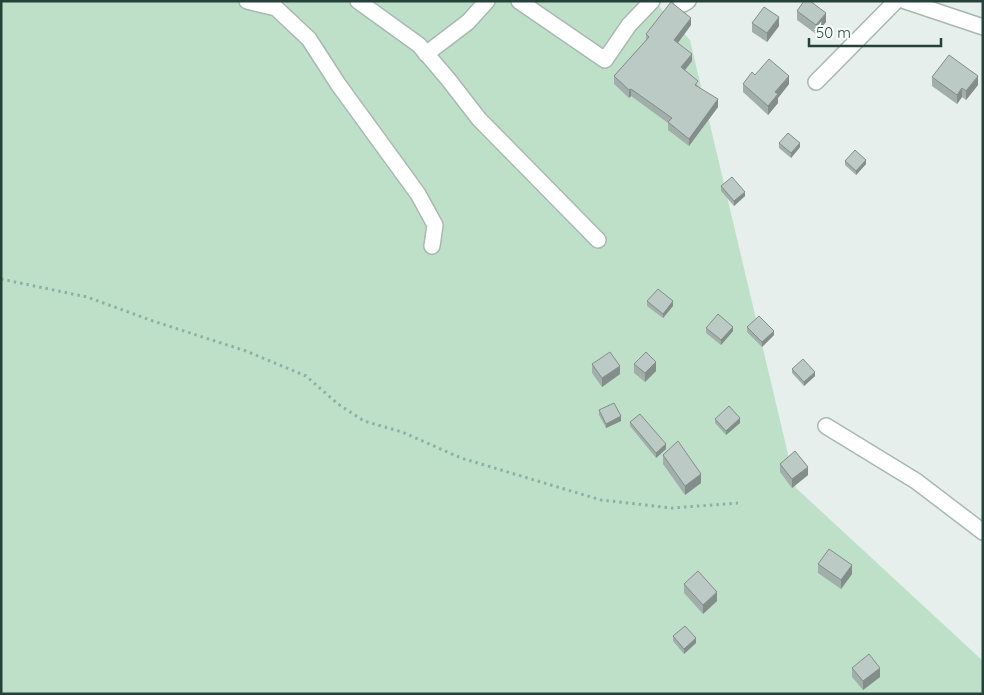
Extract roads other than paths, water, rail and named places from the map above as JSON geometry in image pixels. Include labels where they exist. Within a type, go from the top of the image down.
[{"type":"street","points":[[247,1],[276,8],[310,39],[338,84],[418,194],[435,225],[432,246]]},
{"type":"street","points":[[358,1],[419,45],[479,119],[598,240]]},
{"type":"street","points":[[426,54],[468,22],[487,1]]},
{"type":"street","points":[[518,1],[604,60],[629,25],[652,1]]},
{"type":"street","points":[[681,1],[683,4],[688,1]]},
{"type":"street","points":[[816,82],[896,1]]},
{"type":"street","points":[[904,1],[983,28]]},
{"type":"street","points":[[826,426],[916,481],[983,532]]}]
